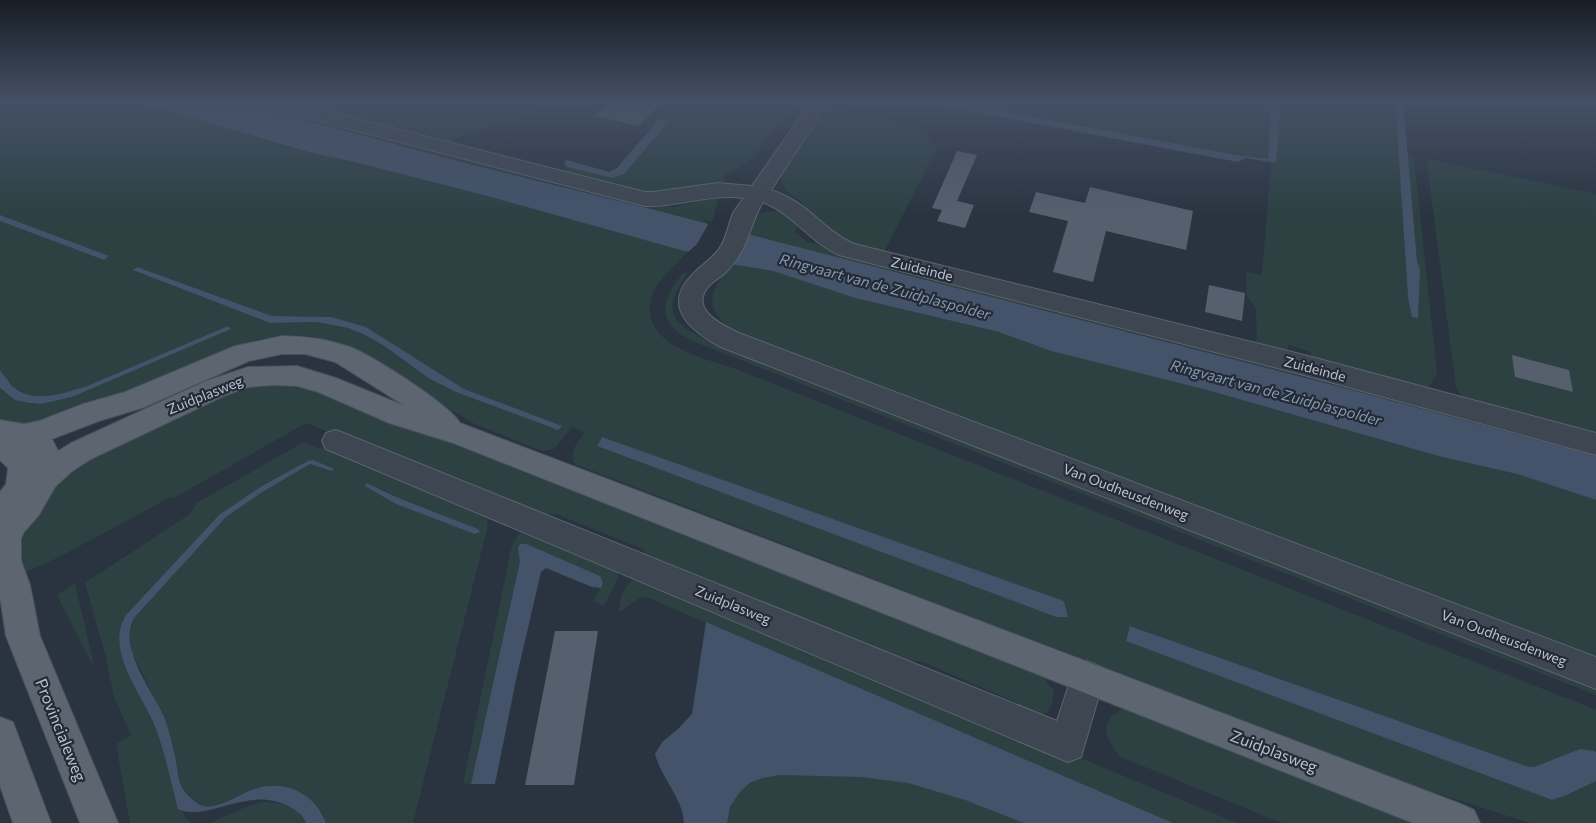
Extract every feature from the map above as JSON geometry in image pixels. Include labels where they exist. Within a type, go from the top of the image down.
[{"type":"main road","name":"Zuidplasweg","points":[[15,442],[97,421],[132,401],[244,353],[282,345],[304,345],[343,354],[417,400],[462,435]]},
{"type":"main road","name":"Zuidplasweg","points":[[46,478],[61,464],[81,451],[179,404],[248,377],[297,376],[327,385],[399,415],[462,435],[1461,823]]},
{"type":"main road","points":[[4,524],[33,502],[46,478],[48,460],[15,442]]},
{"type":"main road","points":[[4,524],[23,475],[21,460],[15,442]]},
{"type":"main road","name":"Provincialeweg","points":[[4,524],[6,538],[5,560],[14,585],[23,636],[99,823]]},
{"type":"main road","name":"Provincialeweg","points":[[0,604],[23,636]]},
{"type":"main road","points":[[0,735],[32,823]]},
{"type":"street","name":"Zuideinde","points":[[410,138],[645,199],[729,189],[758,194],[790,205],[833,245],[847,250],[1294,363],[1596,444]]},
{"type":"street","name":"Van Oudheusdenweg","points":[[795,138],[693,290],[692,301],[697,319],[707,328],[730,340],[1596,673]]},
{"type":"street","name":"Zuidplasweg","points":[[336,441],[1068,744],[1087,678]]},
{"type":"green space","points":[[0,138],[263,138],[316,154],[480,194],[688,251],[655,288],[650,309],[653,324],[661,335],[673,345],[1596,710],[1596,752],[1580,749],[1534,767],[1529,767],[1131,626],[1127,641],[1552,800],[1596,781],[1596,823],[1530,823],[1414,786],[575,464],[573,451],[585,432],[572,427],[554,449],[542,451],[475,424],[360,355],[335,342],[316,337],[296,335],[254,340],[227,349],[73,416],[25,425],[0,422],[0,388],[5,393],[30,403],[41,404],[72,397],[231,329],[228,326],[69,392],[39,396],[20,392],[12,386],[0,370],[0,221],[104,260],[109,257],[0,215]],"holes":[[[137,267],[272,316],[331,317],[366,327],[464,389],[559,425],[456,392],[430,379],[371,338],[348,328],[316,322],[270,323],[134,270]],[[602,437],[1064,601],[1068,617],[1056,617],[597,446]]]},
{"type":"green space","points":[[373,138],[387,138],[520,173],[674,207],[692,203],[698,198],[719,196],[712,222],[707,221],[703,217],[707,224]]},
{"type":"green space","points":[[438,138],[456,138],[449,141]]},
{"type":"green space","points":[[652,138],[767,138],[752,160],[723,176],[724,181],[656,194],[643,193],[568,174],[565,164],[568,167],[612,178]]},
{"type":"green space","points":[[804,138],[927,138],[937,148],[883,254],[839,241],[806,209],[802,202],[785,190],[780,176]]},
{"type":"green space","points":[[1148,138],[1269,138],[1268,159]]},
{"type":"green space","points":[[1278,138],[1398,138],[1408,297],[1420,269],[1417,261],[1408,156],[1414,157],[1437,374],[1429,386],[1419,390],[1312,362],[1311,352],[1288,345],[1286,355],[1257,348],[1256,308],[1246,295],[1247,272],[1262,275],[1271,162],[1276,163]]},
{"type":"green space","points":[[1428,159],[1596,194],[1596,436],[1465,401],[1456,387],[1427,164]]},
{"type":"green space","points":[[777,211],[794,219],[798,224],[795,232],[807,242],[820,245],[837,254],[1596,451],[1596,456],[1337,386],[746,234],[760,213]]},
{"type":"green space","points":[[731,264],[773,271],[855,298],[999,332],[1051,351],[1207,390],[1442,457],[1517,474],[1596,500],[1596,660],[734,332],[717,314],[713,307],[712,299],[718,283]]},
{"type":"green space","points":[[684,272],[688,273],[674,298],[672,307],[674,315],[687,329],[711,342],[1596,686],[1596,695],[697,343],[674,329],[665,313],[669,294]]},
{"type":"green space","points":[[284,383],[316,390],[1044,678],[1054,691],[1052,704],[1047,713],[1024,716],[1015,702],[923,662],[908,660],[895,662],[651,562],[643,549],[556,514],[536,515],[306,423],[174,498],[169,498],[59,557],[26,572],[17,563],[25,530],[53,487],[87,457],[246,386]]},
{"type":"green space","points":[[304,442],[319,449],[324,445],[484,511],[488,525],[413,823],[326,823],[322,812],[255,789],[215,806],[204,807],[182,787],[165,720],[132,652],[129,638],[134,618],[226,517],[264,491],[310,464],[332,471],[313,460],[219,515],[126,615],[119,634],[123,661],[154,725],[185,818],[192,823],[130,823],[116,744],[131,735],[114,697],[106,657],[85,583],[190,514],[197,503]],"holes":[[[378,487],[401,499],[478,529],[479,534],[396,504]]]},
{"type":"green space","points":[[531,529],[617,568],[618,578],[604,606],[593,601],[603,583],[520,561],[471,784],[463,783],[512,545],[519,534]]},
{"type":"green space","points":[[638,577],[664,585],[1237,823],[1173,823],[649,598],[641,597],[619,612],[620,601],[626,587]]},
{"type":"green space","points":[[75,583],[95,670],[57,595]]},
{"type":"green space","points":[[1124,708],[1414,823],[1282,823],[1121,757],[1111,744],[1106,731],[1110,719]]},
{"type":"green space","points":[[779,775],[860,777],[908,783],[981,806],[1024,823],[727,823],[733,803],[743,789],[758,780]]},
{"type":"green space","points":[[263,802],[288,806],[299,812],[306,823],[210,823],[248,806]]},
{"type":"water","name":"Ringvaart van de Zuidplaspolder","points":[[263,138],[373,138],[1337,386],[1596,456],[1596,500],[1517,474],[1442,457],[1207,390],[1051,351],[999,332],[855,298],[773,271],[731,264],[480,194],[316,154]]},
{"type":"water","points":[[642,138],[654,138],[624,174],[612,178],[567,167],[564,162],[567,160],[609,172],[617,168]]},
{"type":"water","points":[[1114,138],[1148,138],[1268,159],[1269,138],[1278,138],[1276,163],[1245,158],[1238,162]]},
{"type":"water","points":[[1398,138],[1406,138],[1417,261],[1420,269],[1418,318],[1412,317],[1408,297]]},
{"type":"water","points":[[0,215],[109,256],[104,260],[0,221]]},
{"type":"water","points":[[137,267],[272,316],[331,317],[366,327],[464,389],[562,426],[558,430],[456,392],[430,379],[381,344],[348,328],[316,322],[270,323],[133,270]]},
{"type":"water","points":[[228,326],[231,329],[72,397],[41,404],[30,403],[15,400],[0,388],[0,370],[12,386],[20,392],[29,395],[49,396],[69,392]]},
{"type":"water","points":[[602,437],[1064,601],[1068,617],[1056,617],[597,446]]},
{"type":"water","points":[[313,460],[334,469],[332,471],[310,464],[264,491],[226,517],[134,618],[130,630],[130,638],[138,669],[165,719],[180,781],[183,789],[189,796],[200,805],[208,807],[221,804],[252,790],[275,786],[286,787],[306,796],[321,812],[326,823],[306,823],[300,814],[290,807],[274,801],[244,801],[190,812],[178,809],[165,757],[155,727],[127,672],[122,657],[119,643],[120,629],[126,615],[219,515],[262,486]]},
{"type":"water","points":[[366,483],[401,499],[478,529],[480,532],[475,534],[396,504],[365,486]]},
{"type":"water","points":[[520,544],[526,544],[600,576],[603,583],[601,588],[592,587],[546,568],[541,572],[517,675],[495,784],[471,784],[520,561],[518,548]]},
{"type":"water","points":[[706,622],[1173,823],[1024,823],[965,800],[908,783],[861,777],[779,775],[750,783],[739,793],[730,807],[727,823],[684,823],[680,805],[655,754],[662,742],[692,714]]},
{"type":"water","points":[[1130,626],[1529,767],[1534,767],[1580,749],[1594,751],[1596,752],[1596,781],[1552,800],[1126,641]]},
{"type":"pier","points":[[709,223],[750,233],[742,242],[730,266],[687,253],[697,244]]},
{"type":"building","points":[[957,151],[977,155],[957,201],[974,205],[965,228],[937,221],[942,210],[932,208]]},
{"type":"building","points":[[1090,187],[1193,211],[1186,250],[1106,231],[1093,282],[1053,272],[1068,221],[1029,212],[1036,192],[1085,203]]},
{"type":"building","points":[[1209,285],[1245,293],[1242,321],[1205,312]]},
{"type":"building","points":[[1512,355],[1569,370],[1573,392],[1515,377]]},
{"type":"building","points":[[555,631],[598,631],[574,785],[525,785]]}]
